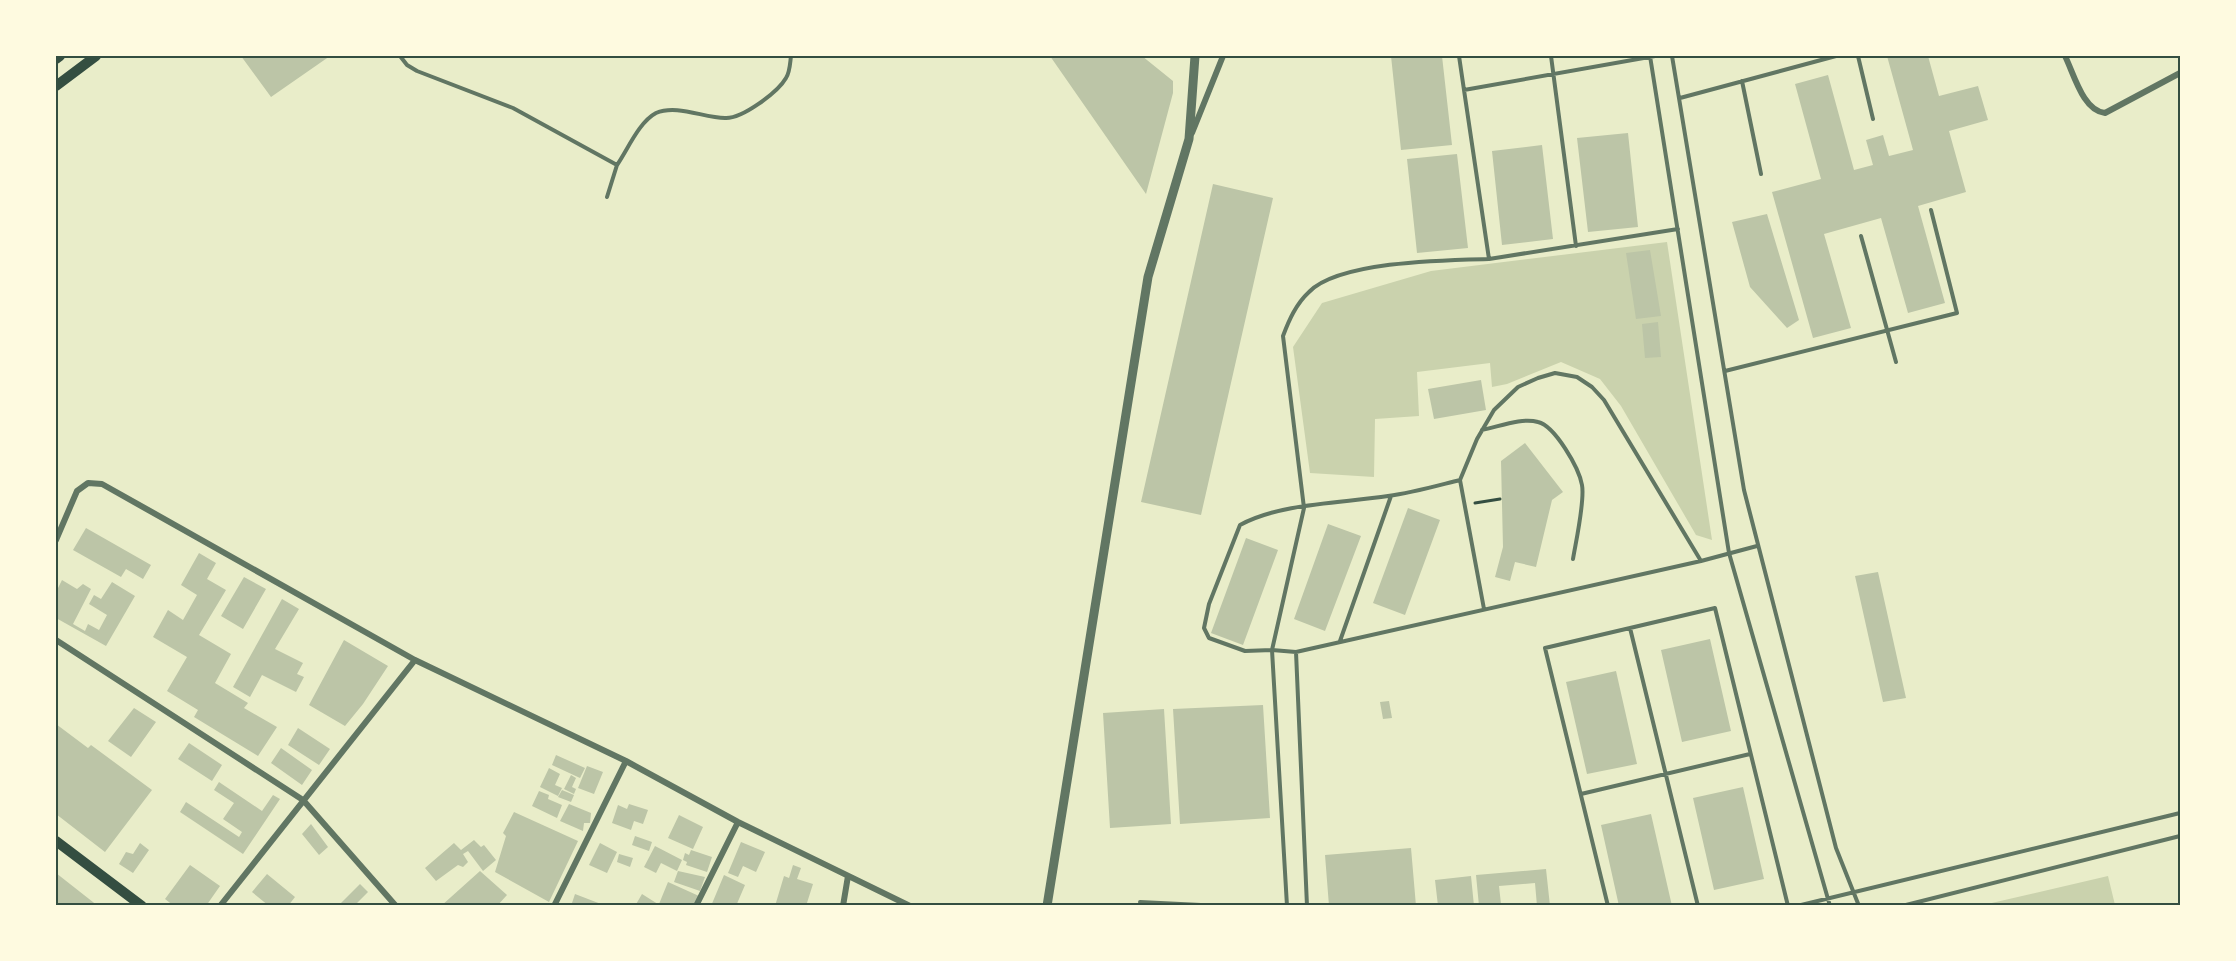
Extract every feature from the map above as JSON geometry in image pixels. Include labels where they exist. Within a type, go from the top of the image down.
[{"type":"main road","points":[[56,59],[60,56]]},
{"type":"main road","points":[[56,86],[96,56]]},
{"type":"main road","points":[[56,841],[142,906]]},
{"type":"street","points":[[1189,139],[1195,56]]},
{"type":"street","points":[[1047,906],[1148,278],[1189,139],[1223,56]]},
{"type":"street","points":[[2065,56],[2089,105],[2097,112],[2105,113],[2181,73]]},
{"type":"street","points":[[56,540],[77,491],[88,483],[102,484],[415,660],[626,761],[738,822],[910,906]]},
{"type":"street","points":[[56,640],[303,800],[396,906]]},
{"type":"street","points":[[220,906],[415,660]]},
{"type":"street","points":[[554,906],[626,761]]},
{"type":"street","points":[[696,906],[738,822]]},
{"type":"street","points":[[843,906],[848,876]]},
{"type":"lane","points":[[400,56],[407,65],[417,71],[513,108],[617,165]]},
{"type":"lane","points":[[607,197],[617,165],[646,120],[657,113],[670,110],[728,119],[775,93],[787,76],[791,56]]},
{"type":"lane","points":[[1459,56],[1489,258]]},
{"type":"lane","points":[[1551,56],[1576,246]]},
{"type":"lane","points":[[1464,90],[1651,56],[1729,553],[1830,906]]},
{"type":"lane","points":[[1672,56],[1744,490],[1836,848],[1859,906]]},
{"type":"lane","points":[[1680,98],[1836,56]]},
{"type":"lane","points":[[1858,56],[1873,119]]},
{"type":"lane","points":[[1742,81],[1761,174]]},
{"type":"lane","points":[[1725,371],[1957,313],[1931,210]]},
{"type":"lane","points":[[1287,906],[1272,650],[1304,508],[1282,336],[1298,307],[1309,291],[1334,276],[1407,261],[1489,258],[1678,229]]},
{"type":"lane","points":[[1861,236],[1896,362]]},
{"type":"lane","points":[[1484,609],[1460,480],[1494,410],[1518,387],[1555,373],[1577,377],[1592,387],[1604,400],[1701,561]]},
{"type":"lane","points":[[1482,431],[1514,423],[1538,422],[1556,435],[1575,465],[1582,486],[1573,559]]},
{"type":"lane","points":[[1460,480],[1391,496],[1254,517],[1240,525],[1207,612],[1204,628],[1209,638],[1245,651],[1296,652],[1701,561],[1757,546]]},
{"type":"lane","points":[[1340,641],[1391,496]]},
{"type":"lane","points":[[1608,906],[1545,648],[1715,608],[1788,906]]},
{"type":"lane","points":[[1630,628],[1698,906]]},
{"type":"lane","points":[[1296,652],[1306,905]]},
{"type":"lane","points":[[1581,795],[1750,754]]},
{"type":"lane","points":[[1797,906],[2181,813]]},
{"type":"lane","points":[[1902,906],[2181,836]]},
{"type":"lane","points":[[1140,902],[1221,906]]},
{"type":"path","points":[[1464,505],[1500,499]]},
{"type":"green space","points":[[1667,242],[1712,540],[1696,535],[1621,406],[1600,379],[1561,362],[1507,384],[1492,387],[1490,363],[1417,372],[1419,416],[1375,419],[1374,477],[1310,473],[1293,347],[1322,303],[1431,271]]},
{"type":"green space","points":[[2108,876],[2115,905],[1983,905]]},
{"type":"building","points":[[241,56],[330,56],[271,97]]},
{"type":"building","points":[[1050,56],[1142,56],[1173,81],[1173,93],[1146,194]]},
{"type":"building","points":[[1391,56],[1442,56],[1452,145],[1401,150]]},
{"type":"building","points":[[1887,56],[1928,56],[1939,96],[1978,86],[1988,120],[1949,131],[1966,192],[1918,206],[1945,303],[1908,313],[1881,218],[1824,234],[1851,328],[1813,338],[1772,192],[1821,179],[1795,84],[1828,75],[1854,170],[1873,165],[1866,140],[1883,135],[1889,156],[1913,150]]},
{"type":"building","points":[[1628,133],[1638,227],[1588,232],[1577,138]]},
{"type":"building","points":[[1542,145],[1553,239],[1502,245],[1492,151]]},
{"type":"building","points":[[1457,154],[1468,248],[1417,253],[1407,159]]},
{"type":"building","points":[[1213,184],[1273,198],[1201,515],[1141,502]]},
{"type":"building","points":[[1767,214],[1799,320],[1787,328],[1750,287],[1732,222]]},
{"type":"building","points":[[1650,250],[1661,316],[1636,319],[1626,253]]},
{"type":"building","points":[[1658,322],[1661,357],[1645,358],[1642,324]]},
{"type":"building","points":[[1481,380],[1486,410],[1434,419],[1428,389]]},
{"type":"building","points":[[1525,443],[1563,492],[1552,500],[1536,567],[1515,562],[1510,581],[1495,577],[1503,547],[1501,461]]},
{"type":"building","points":[[1408,508],[1440,520],[1405,615],[1373,603]]},
{"type":"building","points":[[1328,524],[1361,536],[1325,631],[1294,619]]},
{"type":"building","points":[[86,528],[151,565],[143,579],[126,569],[121,577],[73,550]]},
{"type":"building","points":[[1246,538],[1278,550],[1243,645],[1211,633]]},
{"type":"building","points":[[199,553],[216,563],[207,579],[226,590],[199,635],[231,654],[215,683],[248,703],[244,708],[277,727],[258,756],[194,717],[198,710],[167,691],[187,657],[153,637],[168,610],[183,620],[197,595],[181,585]]},
{"type":"building","points":[[1878,572],[1906,698],[1883,702],[1855,576]]},
{"type":"building","points":[[244,577],[266,589],[243,629],[221,616]]},
{"type":"building","points":[[62,580],[77,589],[83,584],[91,589],[73,624],[85,631],[88,624],[99,630],[107,615],[89,604],[94,595],[101,599],[112,582],[135,596],[106,646],[56,618],[56,592]]},
{"type":"building","points":[[282,599],[299,609],[275,649],[303,663],[297,674],[304,677],[296,692],[262,675],[250,697],[233,687]]},
{"type":"building","points":[[1710,639],[1731,731],[1682,742],[1661,650]]},
{"type":"building","points":[[344,640],[388,666],[363,704],[345,726],[309,705]]},
{"type":"building","points":[[1616,671],[1637,764],[1587,774],[1566,682]]},
{"type":"building","points":[[1389,701],[1392,718],[1383,719],[1380,702]]},
{"type":"building","points":[[1263,705],[1270,818],[1180,824],[1173,709]]},
{"type":"building","points":[[134,708],[156,722],[131,757],[108,741]]},
{"type":"building","points":[[1164,709],[1171,824],[1110,828],[1103,713]]},
{"type":"building","points":[[56,724],[88,748],[91,745],[152,790],[105,852],[56,814]]},
{"type":"building","points":[[298,728],[330,749],[319,765],[288,745]]},
{"type":"building","points":[[189,743],[222,765],[212,781],[178,759]]},
{"type":"building","points":[[281,748],[312,770],[302,785],[271,763]]},
{"type":"building","points":[[556,755],[585,768],[580,778],[552,765]]},
{"type":"building","points":[[587,766],[603,772],[594,794],[578,788]]},
{"type":"building","points":[[549,768],[560,774],[555,785],[562,788],[558,796],[540,787]]},
{"type":"building","points":[[571,775],[576,778],[572,787],[576,789],[574,794],[564,789]]},
{"type":"building","points":[[219,782],[262,811],[273,795],[280,799],[243,854],[180,812],[186,802],[239,837],[242,832],[223,819],[234,803],[214,790]]},
{"type":"building","points":[[1743,787],[1764,879],[1714,890],[1693,798]]},
{"type":"building","points":[[562,790],[574,795],[571,802],[558,797]]},
{"type":"building","points":[[539,791],[549,795],[548,799],[562,805],[557,818],[532,806]]},
{"type":"building","points":[[569,804],[591,813],[590,823],[584,823],[583,831],[560,821]]},
{"type":"building","points":[[629,804],[648,810],[643,824],[634,821],[631,830],[612,823],[618,805],[627,809]]},
{"type":"building","points":[[514,812],[578,841],[549,902],[495,872],[506,836],[503,833]]},
{"type":"building","points":[[1651,814],[1672,906],[1619,906],[1601,825]]},
{"type":"building","points":[[679,815],[703,827],[693,849],[668,838]]},
{"type":"building","points":[[311,824],[328,847],[319,855],[302,834]]},
{"type":"building","points":[[635,836],[652,842],[649,851],[632,845]]},
{"type":"building","points":[[474,840],[481,847],[484,845],[496,860],[483,871],[468,851],[463,854],[468,862],[463,867],[458,865],[436,881],[425,868],[454,843],[461,850]]},
{"type":"building","points":[[741,842],[765,852],[756,872],[743,866],[738,877],[728,873]]},
{"type":"building","points":[[140,843],[149,850],[133,873],[119,864],[126,852],[133,854]]},
{"type":"building","points":[[600,843],[617,852],[607,873],[589,865]]},
{"type":"building","points":[[655,846],[682,860],[677,871],[661,863],[656,873],[644,867]]},
{"type":"building","points":[[1411,848],[1416,906],[1329,906],[1325,855]]},
{"type":"building","points":[[691,850],[712,857],[707,872],[686,865],[687,862],[683,860],[685,853],[689,855]]},
{"type":"building","points":[[619,854],[633,858],[630,867],[617,862]]},
{"type":"building","points":[[190,865],[220,886],[206,906],[174,906],[165,899]]},
{"type":"building","points":[[793,865],[801,868],[797,879],[813,884],[806,906],[775,906],[784,876],[789,878]]},
{"type":"building","points":[[1546,869],[1550,906],[1537,906],[1535,883],[1499,886],[1501,904],[1479,906],[1476,875]]},
{"type":"building","points":[[480,871],[507,895],[497,906],[441,906]]},
{"type":"building","points":[[678,871],[705,877],[700,891],[674,882]]},
{"type":"building","points":[[56,873],[98,906],[56,906]]},
{"type":"building","points":[[267,874],[295,897],[288,906],[269,906],[252,892]]},
{"type":"building","points":[[724,875],[745,885],[736,906],[711,906]]},
{"type":"building","points":[[1471,876],[1474,906],[1438,906],[1435,880]]},
{"type":"building","points":[[668,882],[699,896],[695,906],[659,904]]},
{"type":"building","points":[[360,884],[368,892],[354,906],[338,906]]},
{"type":"building","points":[[575,894],[601,904],[600,906],[571,906]]},
{"type":"building","points":[[642,894],[661,906],[635,906]]}]
